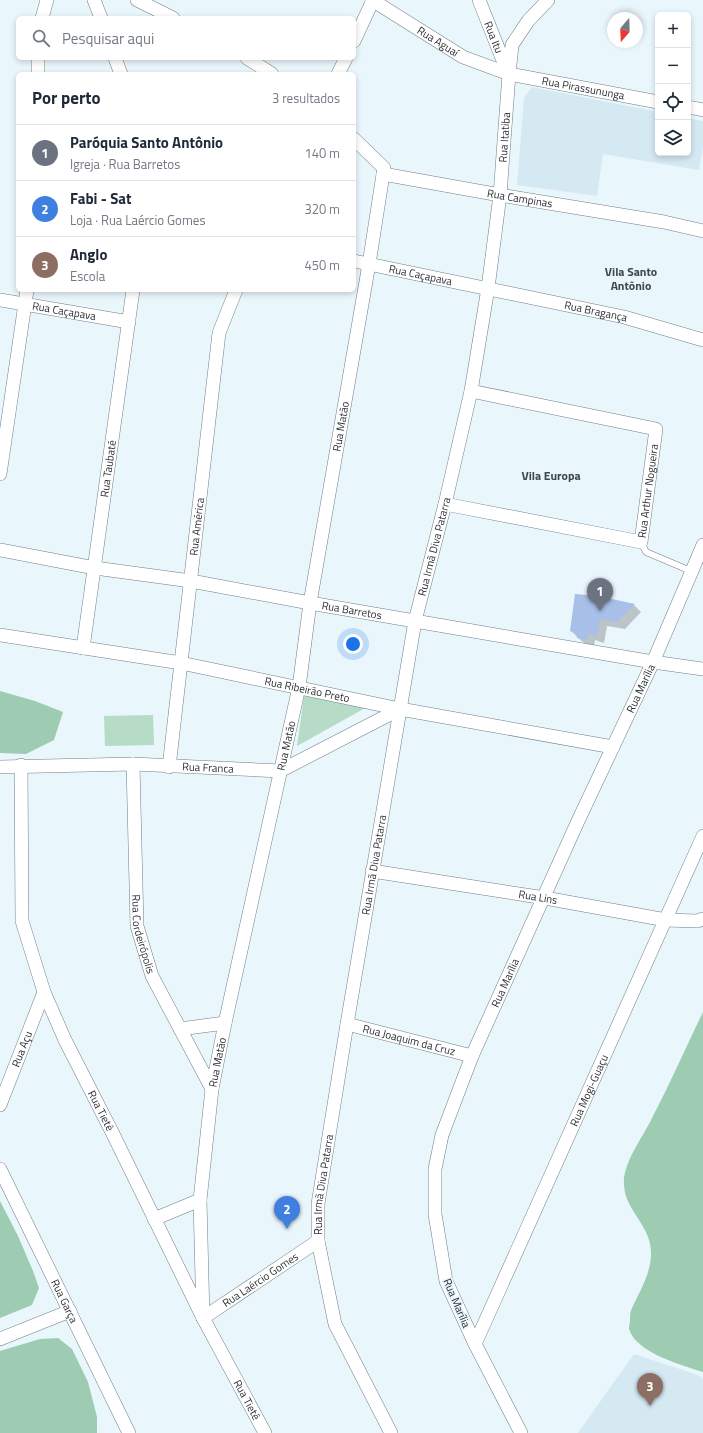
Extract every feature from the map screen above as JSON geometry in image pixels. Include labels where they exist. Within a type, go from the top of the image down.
[{"type":"street","points":[[43,16],[47,0]]},
{"type":"street","points":[[94,0],[100,16]]},
{"type":"street","points":[[137,0],[169,16]]},
{"type":"street","points":[[356,37],[373,0]]},
{"type":"street","name":"Rua Aguaí","points":[[373,0],[463,57],[509,74]]},
{"type":"street","name":"Rua Itu","points":[[479,0],[509,74]]},
{"type":"street","name":"Rua Itatiba","points":[[488,288],[500,195],[512,46],[528,21],[548,0]]},
{"type":"street","points":[[38,60],[38,72]]},
{"type":"street","points":[[116,60],[120,72]]},
{"type":"street","points":[[250,60],[269,72]]},
{"type":"street","points":[[339,72],[345,60]]},
{"type":"street","name":"Rua Pirassununga","points":[[509,74],[655,101]]},
{"type":"street","points":[[691,108],[703,110]]},
{"type":"street","points":[[356,141],[384,168],[383,174]]},
{"type":"street","name":"Rua Campinas","points":[[383,174],[664,222],[703,231]]},
{"type":"street","name":"Rua Matão","points":[[203,1318],[200,1200],[212,1089],[224,1023],[299,687],[310,603],[369,264],[383,174]]},
{"type":"street","name":"Rua Caçapava","points":[[356,261],[488,288]]},
{"type":"street","name":"Rua Bragança","points":[[488,288],[624,317],[703,340]]},
{"type":"street","name":"Rua Irmã Diva Patarra","points":[[391,1433],[335,1324],[318,1241],[318,1204],[372,871],[415,621],[445,504],[471,391],[488,288]]},
{"type":"street","points":[[0,474],[6,394],[26,304],[27,292]]},
{"type":"street","name":"Rua Taubaté","points":[[82,648],[133,292]]},
{"type":"street","name":"Rua América","points":[[169,766],[219,333],[235,292]]},
{"type":"street","name":"Rua Caçapava","points":[[0,300],[129,322]]},
{"type":"street","name":"Rua Arthur Nogueira","points":[[445,504],[641,542],[656,429],[471,391]]},
{"type":"street","name":"Rua Marília","points":[[521,1433],[475,1344],[446,1281],[435,1214],[435,1169],[442,1135],[472,1056],[545,898],[578,821],[653,662],[703,545]]},
{"type":"street","name":"Rua Barretos","points":[[0,550],[94,568],[191,581],[653,662],[703,669]]},
{"type":"street","name":"Rua Ribeirão Preto","points":[[0,635],[181,663],[400,709],[614,746]]},
{"type":"street","name":"Rua Franca","points":[[0,766],[133,764],[280,771],[400,709]]},
{"type":"street","name":"Rua Cordeirópolis","points":[[133,764],[137,926],[152,976],[212,1089]]},
{"type":"street","name":"Rua Tietê","points":[[21,765],[22,921],[44,992],[65,1040],[203,1318],[265,1433]]},
{"type":"street","name":"Rua Mogi-Guaçu","points":[[475,1344],[703,836]]},
{"type":"street","name":"Rua Lins","points":[[372,871],[545,898],[666,920],[697,921],[703,919]]},
{"type":"street","name":"Rua Açu","points":[[0,1105],[44,992]]},
{"type":"street","points":[[180,1029],[224,1023]]},
{"type":"street","name":"Rua Joaquim da Cruz","points":[[347,1024],[472,1056]]},
{"type":"street","name":"Rua Garça","points":[[0,1169],[128,1433]]},
{"type":"street","points":[[154,1219],[200,1200]]},
{"type":"street","name":"Rua Laércio Gomes","points":[[203,1318],[318,1241]]},
{"type":"street","points":[[0,1339],[70,1311]]},
{"type":"lane","points":[[641,542],[646,552],[691,571]]},
{"type":"shaded area","points":[[532,87],[655,111],[655,156],[691,156],[691,119],[703,121],[703,147],[699,170],[603,154],[597,196],[517,185],[524,98]]},
{"type":"shaded area","points":[[634,1354],[698,1375],[703,1379],[703,1433],[578,1433]]},
{"type":"green space","points":[[0,691],[35,701],[63,712],[54,740],[26,754],[0,753]]},
{"type":"green space","points":[[304,696],[367,707],[297,746]]},
{"type":"green space","points":[[153,715],[154,745],[105,746],[104,716]]},
{"type":"green space","points":[[703,1012],[703,1372],[672,1362],[650,1351],[633,1337],[629,1329],[631,1311],[647,1275],[651,1261],[651,1254],[647,1235],[625,1194],[624,1177],[626,1168],[634,1150],[660,1103]]},
{"type":"green space","points":[[0,1201],[18,1236],[39,1288],[32,1305],[0,1318]]},
{"type":"green space","points":[[58,1338],[72,1349],[88,1382],[97,1417],[97,1433],[0,1433],[0,1351],[40,1339]]},
{"type":"building","points":[[575,594],[598,596],[635,604],[617,622],[600,619],[597,636],[588,633],[587,640],[577,638],[576,633],[570,631]]},
{"type":"place","name":"Paróquia Santo Antônio","points":[[600,611]]},
{"type":"place","name":"Fabi - Sat","points":[[287,1229]]},
{"type":"place","name":"Anglo","points":[[650,1406]]},
{"type":"district","name":"Vila Santo Antônio","points":[[631,279]]},
{"type":"district","name":"Vila Europa","points":[[551,476]]}]
